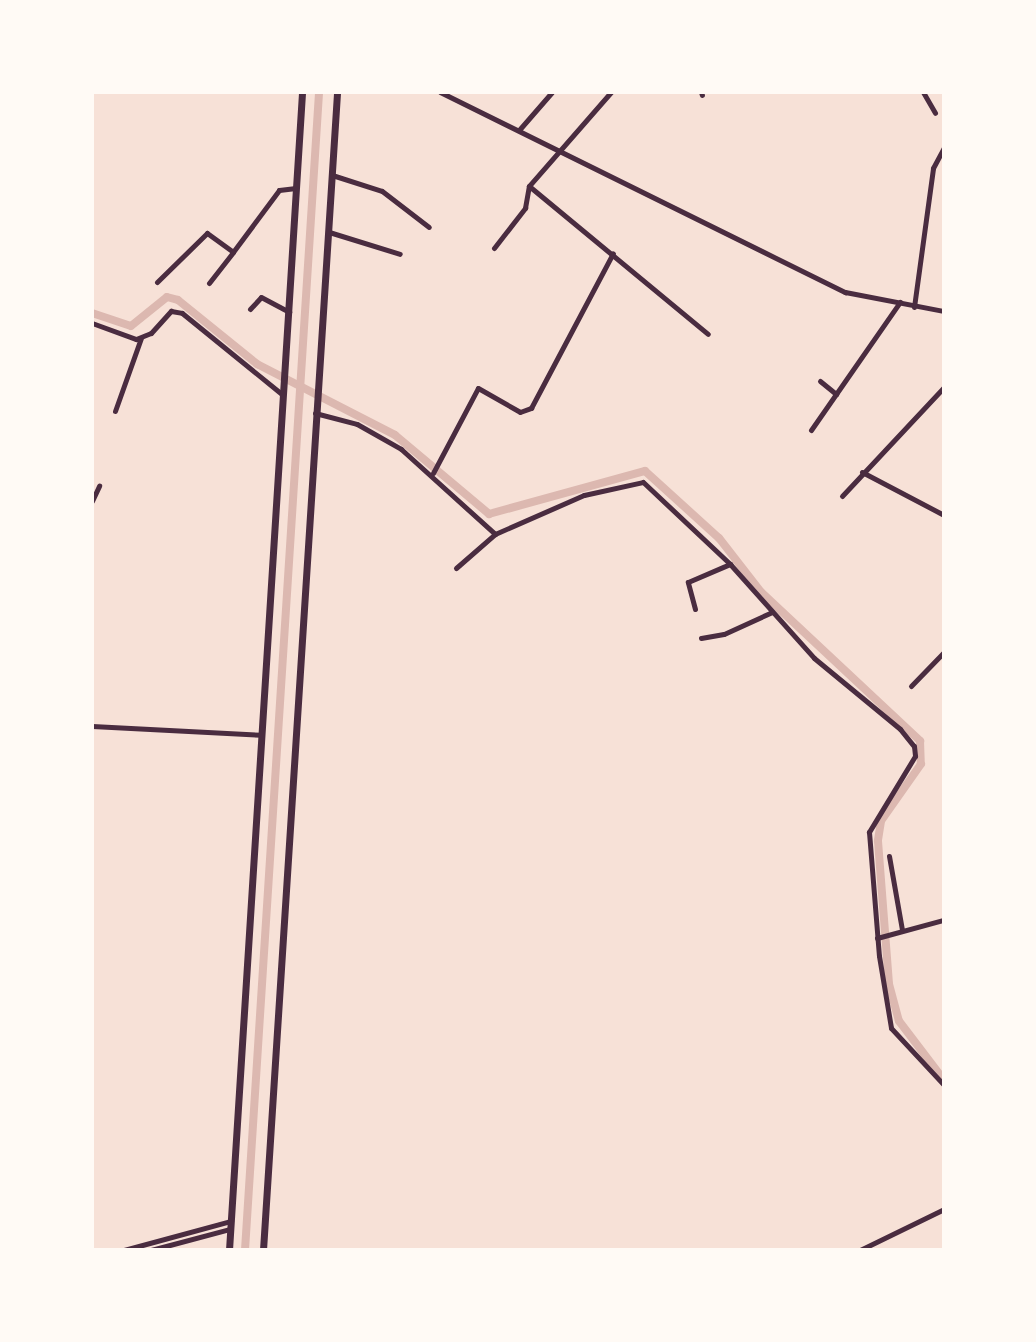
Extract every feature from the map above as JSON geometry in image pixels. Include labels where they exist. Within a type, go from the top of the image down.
[{"type":"main road","points":[[229,1250],[302,92]]},
{"type":"main road","points":[[263,1250],[337,92]]},
{"type":"street","points":[[440,92],[845,292],[944,311]]},
{"type":"street","points":[[518,131],[552,92]]},
{"type":"street","points":[[494,248],[525,208],[529,186],[611,92]]},
{"type":"street","points":[[923,92],[935,113]]},
{"type":"street","points":[[914,307],[933,168],[944,147]]},
{"type":"street","points":[[332,175],[382,191],[429,227]]},
{"type":"street","points":[[529,186],[708,334]]},
{"type":"street","points":[[209,283],[279,190],[297,188]]},
{"type":"street","points":[[329,232],[400,254]]},
{"type":"street","points":[[157,282],[207,233],[233,252]]},
{"type":"street","points":[[434,472],[478,388],[523,413],[531,408],[613,253]]},
{"type":"street","points":[[250,309],[261,297],[289,312]]},
{"type":"street","points":[[811,430],[900,302]]},
{"type":"street","points":[[115,411],[141,338],[171,311],[182,313],[284,393]]},
{"type":"street","points":[[92,323],[117,336],[141,338]]},
{"type":"street","points":[[820,381],[836,394]]},
{"type":"street","points":[[842,496],[944,387]]},
{"type":"street","points":[[316,411],[374,433],[434,472],[495,534]]},
{"type":"street","points":[[862,472],[944,515]]},
{"type":"street","points":[[456,568],[495,534],[584,495],[643,482],[730,564],[814,658],[914,746],[912,762],[870,824],[880,938],[891,1028],[944,1085]]},
{"type":"street","points":[[92,501],[99,486]]},
{"type":"street","points":[[695,609],[688,582],[730,564]]},
{"type":"street","points":[[701,638],[724,634],[772,612]]},
{"type":"street","points":[[911,686],[944,652]]},
{"type":"street","points":[[92,726],[262,735]]},
{"type":"street","points":[[889,856],[902,930]]},
{"type":"street","points":[[880,938],[943,920]]},
{"type":"street","points":[[860,1250],[944,1209]]},
{"type":"street","points":[[124,1250],[231,1225]]},
{"type":"street","points":[[151,1250],[231,1225]]},
{"type":"waterway","points":[[245,1250],[319,92]]},
{"type":"waterway","points":[[92,313],[131,326],[167,297],[178,300],[257,364],[395,435],[489,514],[645,471],[719,538],[761,592],[920,741],[921,764],[881,821],[878,841],[889,984],[899,1021],[944,1080]]}]
